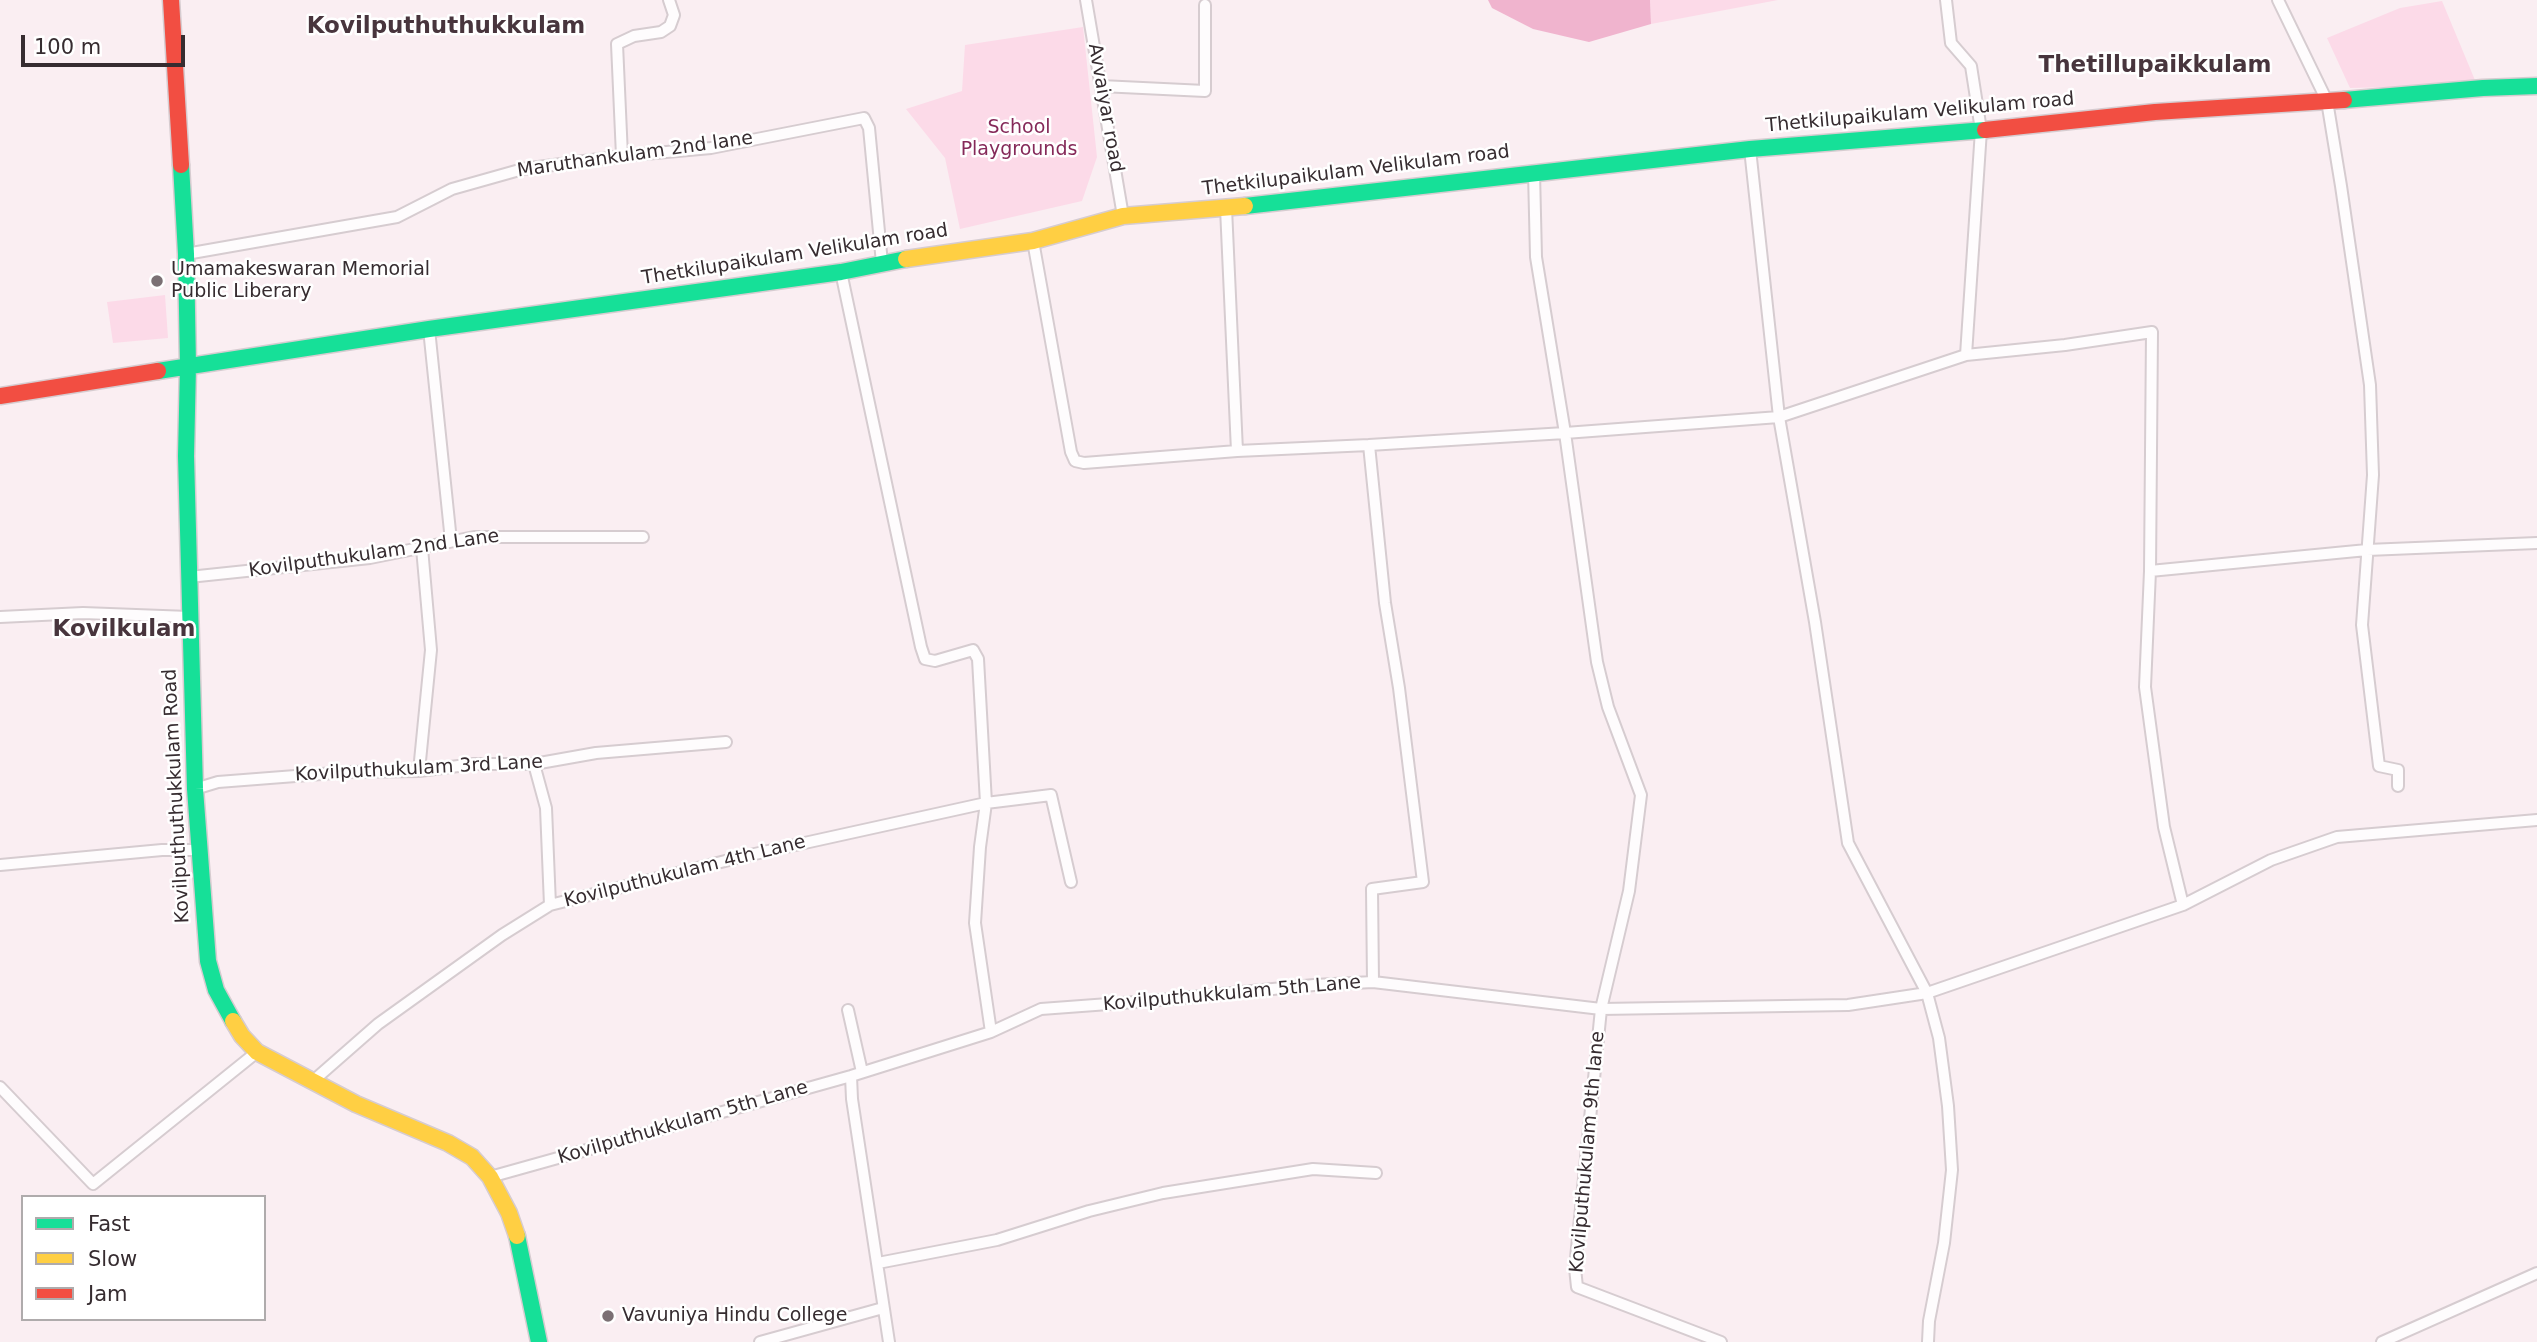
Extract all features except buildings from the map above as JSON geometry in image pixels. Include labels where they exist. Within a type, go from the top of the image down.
[{"type":"street","name":"Kovilputhuthukkulam Road","points":[[171,0],[186,254],[188,577],[195,789],[208,961],[216,990],[242,1036],[257,1052],[356,1104],[448,1143],[472,1157],[490,1177],[509,1213],[517,1237],[540,1342]]},
{"type":"street","points":[[622,156],[617,44],[634,36],[661,32],[670,26],[674,15],[669,0]]},
{"type":"street","name":"Avvaiyar road","points":[[1086,0],[1123,216]]},
{"type":"street","points":[[1946,0],[1951,43],[1972,66],[1981,130],[1966,355]]},
{"type":"street","points":[[2278,0],[2327,101],[2370,385],[2373,475],[2362,625],[2370,706],[2379,766],[2398,770],[2398,786]]},
{"type":"street","points":[[1101,86],[1205,91],[1205,5]]},
{"type":"street","name":"Thetkilupaikulam Velikulam road","points":[[0,396],[429,328],[841,272],[882,263],[1033,241],[1123,216],[1226,208],[1750,149],[2155,112],[2537,86]]},
{"type":"street","name":"Maruthankulam 2nd lane","points":[[186,254],[397,216],[452,189],[523,169],[711,148],[864,118],[869,128],[882,263]]},
{"type":"street","points":[[1750,149],[1779,417],[1815,622],[1848,843],[1927,993],[1939,1038],[1948,1105],[1952,1170],[1944,1243],[1929,1321],[1928,1342]]},
{"type":"street","points":[[1534,172],[1536,257],[1565,433],[1597,662],[1608,707],[1642,795],[1629,891],[1601,1010],[1848,1005],[1927,993],[2183,905],[2271,860],[2337,836],[2537,820]]},
{"type":"street","points":[[1226,208],[1237,451]]},
{"type":"street","points":[[1033,241],[1071,452],[1075,461],[1084,463],[1779,417],[1966,355],[2065,345],[2152,332],[2150,571],[2145,687],[2164,827],[2183,905]]},
{"type":"street","points":[[841,272],[925,659],[935,661],[973,650],[978,659],[986,803],[975,923],[991,1032]]},
{"type":"street","points":[[429,328],[451,541]]},
{"type":"street","name":"Kovilputhukkulam 5th Lane","points":[[490,1177],[856,1074],[991,1032],[1041,1009],[1373,982],[1372,889],[1423,882],[1399,688],[1385,603],[1369,444]]},
{"type":"street","name":"Kovilputhukulam 2nd Lane","points":[[188,577],[370,558],[474,537],[643,537]]},
{"type":"street","points":[[2150,571],[2367,550],[2537,543]]},
{"type":"street","points":[[419,771],[431,650],[422,548]]},
{"type":"street","points":[[0,617],[83,613],[189,617]]},
{"type":"street","name":"Kovilputhukulam 3rd Lane","points":[[195,789],[218,782],[348,772],[419,771],[474,764],[534,764],[596,753],[726,743]]},
{"type":"street","points":[[534,764],[546,808],[550,905]]},
{"type":"street","name":"Kovilputhukulam 4th Lane","points":[[313,1081],[378,1024],[502,935],[550,905],[741,857],[986,803],[1051,795],[1071,882]]},
{"type":"street","points":[[0,865],[136,852],[199,850]]},
{"type":"street","name":"Kovilputhukulam 9th lane","points":[[1373,982],[1601,1010],[1574,1268],[1577,1287],[1721,1342]]},
{"type":"street","points":[[848,1010],[856,1074],[852,1099],[889,1342]]},
{"type":"street","points":[[0,1087],[93,1184],[257,1052]]},
{"type":"street","points":[[878,1264],[997,1240],[1088,1212],[1186,1189],[1313,1168],[1376,1173]]},
{"type":"street","points":[[2382,1342],[2537,1273]]},
{"type":"street","points":[[760,1342],[883,1308]]},
{"type":"green space","points":[[1650,0],[1778,0],[1651,24]]},
{"type":"green space","points":[[2442,1],[2477,85],[2350,88],[2327,38],[2400,8]]},
{"type":"green space","name":"School Playgrounds","points":[[1083,27],[1097,157],[1082,201],[960,229],[945,158],[906,109],[962,91],[965,45]]},
{"type":"green space","points":[[165,295],[168,338],[113,343],[107,302]]},
{"type":"shaded area","points":[[1488,0],[1650,0],[1651,24],[1589,42],[1533,29],[1492,8]]},
{"type":"traffic: fast","points":[[2344,100],[2537,86]]},
{"type":"traffic: fast","points":[[1245,206],[1750,149],[1985,130]]},
{"type":"traffic: fast","points":[[181,165],[186,254],[186,456],[195,789],[208,961],[216,990],[233,1021]]},
{"type":"traffic: fast","points":[[158,371],[429,329],[841,272],[906,259]]},
{"type":"traffic: fast","points":[[517,1236],[539,1342]]},
{"type":"traffic: slow","points":[[906,259],[1033,241],[1123,216],[1245,206]]},
{"type":"traffic: slow","points":[[233,1021],[257,1052],[356,1104],[448,1143],[472,1157],[490,1177],[509,1213],[517,1236]]},
{"type":"traffic: jam","points":[[171,0],[181,165]]},
{"type":"traffic: jam","points":[[1985,130],[2155,112],[2344,100]]},
{"type":"traffic: jam","points":[[0,396],[158,371]]},
{"type":"place","name":"Umamakeswaran Memorial Public Liberary","points":[[157,281]]},
{"type":"place","name":"Vavuniya Hindu College","points":[[608,1316]]},
{"type":"district","name":"Kovilputhuthukkulam","points":[[446,27]]},
{"type":"district","name":"Thetillupaikkulam","points":[[2155,66]]},
{"type":"district","name":"Kovilkulam","points":[[124,630]]}]
